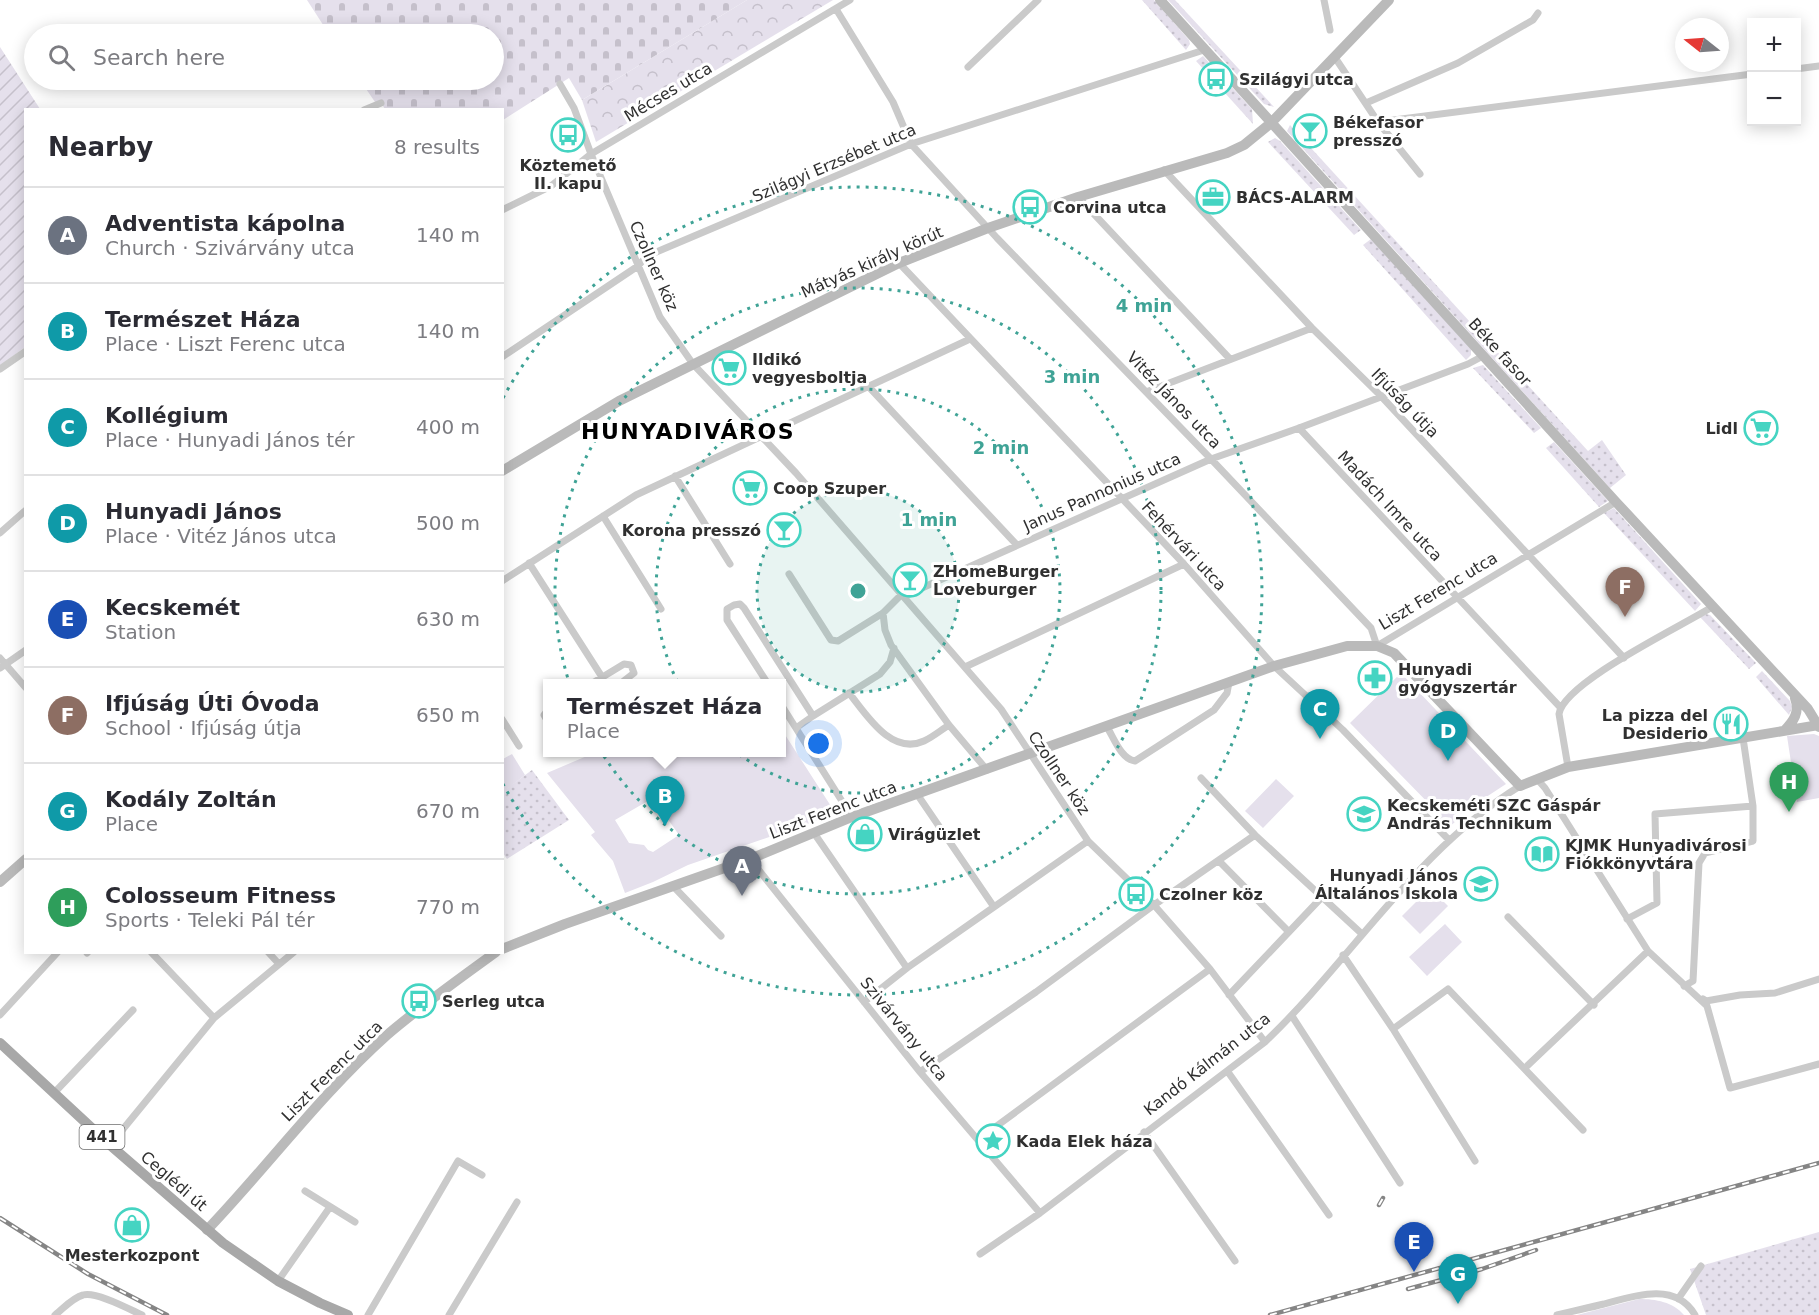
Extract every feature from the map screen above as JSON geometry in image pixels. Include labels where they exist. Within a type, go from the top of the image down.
[{"type":"main road","name":"Ceglédi út","points":[[0,1042],[207,1230],[278,1281],[348,1315]]},
{"type":"street","name":"Mécses utca","points":[[504,209],[551,186],[591,154],[850,0]]},
{"type":"street","points":[[968,67],[1038,0]]},
{"type":"street","name":"Béke fasor","points":[[1160,0],[1819,723]]},
{"type":"street","points":[[1324,0],[1330,30]]},
{"type":"street","name":"Mátyás király körút","points":[[504,470],[619,401],[899,263],[988,228],[1078,197],[1227,153],[1244,145],[1271,123],[1389,0]]},
{"type":"street","name":"Vitéz János utca","points":[[836,9],[893,102],[911,144],[988,228],[1371,628],[1377,646]]},
{"type":"street","points":[[1366,103],[1458,63],[1533,20],[1538,13]]},
{"type":"street","name":"Szilágyi Erzsébet utca","points":[[504,356],[639,267],[647,256],[911,144],[1204,50]]},
{"type":"street","points":[[1334,56],[1378,122],[1419,174]]},
{"type":"street","points":[[1801,68],[1819,66]]},
{"type":"street","points":[[1378,122],[1747,75]]},
{"type":"street","name":"Czollner köz","points":[[560,84],[574,108],[660,317],[693,364],[763,436],[830,517],[903,595],[1001,709],[1088,840],[1154,904],[1210,969],[1265,1042]]},
{"type":"street","points":[[369,108],[381,103]]},
{"type":"street","name":"Ifjúság útja","points":[[1164,170],[1312,328],[1381,396],[1529,553],[1624,658]]},
{"type":"street","points":[[1078,197],[1230,359]]},
{"type":"street","name":"Fehérvári utca","points":[[899,263],[1184,564],[1274,666],[1342,730],[1449,840]]},
{"type":"street","points":[[1146,392],[1312,328]]},
{"type":"street","points":[[504,579],[636,495],[970,339]]},
{"type":"street","points":[[0,369],[24,352]]},
{"type":"street","name":"Janus Pannonius utca","points":[[903,595],[1211,459],[1299,428],[1483,356]]},
{"type":"street","points":[[869,387],[1016,544]]},
{"type":"street","name":"Madách Imre utca","points":[[1299,428],[1560,707]]},
{"type":"street","points":[[675,476],[730,564]]},
{"type":"street","name":"Liszt Ferenc utca","points":[[504,948],[575,920],[750,859],[852,817],[1274,666],[1347,646],[1377,646],[1616,502]]},
{"type":"street","points":[[0,533],[24,512]]},
{"type":"street","points":[[603,516],[661,609]]},
{"type":"street","points":[[529,563],[602,677]]},
{"type":"street","points":[[965,667],[1184,564]]},
{"type":"street","points":[[789,574],[831,640],[838,641],[883,613],[903,595]]},
{"type":"street","points":[[765,679],[727,620],[728,609],[734,605],[740,604],[744,608],[813,716]]},
{"type":"street","points":[[1568,767],[1560,727],[1560,707],[1571,694],[1588,680],[1712,607]]},
{"type":"street","points":[[883,613],[885,630],[894,648],[949,725],[987,770]]},
{"type":"street","points":[[1377,646],[1394,653],[1408,666],[1520,786]]},
{"type":"street","points":[[796,728],[880,674],[890,662],[894,648]]},
{"type":"street","points":[[3,667],[24,651]]},
{"type":"street","points":[[0,658],[3,667],[24,686]]},
{"type":"street","points":[[599,679],[624,664],[632,665],[634,669],[627,679]]},
{"type":"street","points":[[1107,727],[1124,756],[1129,760],[1135,760],[1214,710],[1227,693],[1229,682]]},
{"type":"street","points":[[849,693],[875,725],[886,735],[898,741],[918,743],[949,725]]},
{"type":"street","points":[[1784,731],[1795,719],[1797,710],[1795,697]]},
{"type":"street","points":[[786,712],[852,817]]},
{"type":"street","points":[[504,722],[519,746]]},
{"type":"street","name":"Kandó Kálmán utca","points":[[980,1254],[1040,1213],[1265,1042],[1292,1016],[1343,955],[1449,840],[1478,815],[1520,786],[1568,767],[1784,731],[1819,723]]},
{"type":"street","points":[[1684,986],[1693,981],[1699,863],[1705,853],[1753,841],[1753,806],[1743,738]]},
{"type":"street","points":[[1201,778],[1255,835],[1362,934]]},
{"type":"street","points":[[1537,779],[1545,788],[1648,951],[1684,986],[1706,1002],[1740,995],[1775,993],[1819,979]]},
{"type":"street","points":[[917,794],[994,908]]},
{"type":"street","points":[[1627,919],[1656,903],[1655,814],[1753,806]]},
{"type":"street","points":[[814,833],[907,968]]},
{"type":"street","points":[[920,1072],[1036,992],[1154,904],[1255,835]]},
{"type":"street","points":[[864,1002],[907,968],[1088,840]]},
{"type":"street","name":"Szivárvány utca","points":[[750,859],[920,1072],[1040,1213]]},
{"type":"street","points":[[0,882],[24,861]]},
{"type":"street","points":[[1219,861],[1289,932]]},
{"type":"street","points":[[673,886],[721,936]]},
{"type":"street","points":[[1229,995],[1323,896]]},
{"type":"street","points":[[1508,917],[1594,1005]]},
{"type":"street","points":[[1525,1068],[1594,1005],[1648,951]]},
{"type":"street","points":[[0,1015],[56,954]]},
{"type":"street","points":[[154,954],[214,1018]]},
{"type":"street","points":[[270,954],[279,964]]},
{"type":"street","points":[[110,1144],[214,1018],[292,954]]},
{"type":"street","name":"Liszt Ferenc utca","points":[[207,1230],[305,1119],[386,1036],[438,993],[493,954]]},
{"type":"street","points":[[1343,955],[1393,1029],[1475,1161]]},
{"type":"street","points":[[979,1139],[1210,969]]},
{"type":"street","points":[[1393,1029],[1448,989],[1583,1130]]},
{"type":"street","points":[[1701,998],[1710,1012],[1730,1088],[1819,1064]]},
{"type":"street","points":[[55,1092],[133,1010]]},
{"type":"street","points":[[1292,1016],[1400,1183]]},
{"type":"street","points":[[1228,1072],[1329,1215]]},
{"type":"street","points":[[1144,1132],[1235,1261]]},
{"type":"street","points":[[368,1315],[458,1161],[482,1175]]},
{"type":"street","points":[[305,1191],[355,1222]]},
{"type":"street","points":[[449,1315],[517,1202]]},
{"type":"street","points":[[278,1281],[330,1207]]},
{"type":"street","points":[[1678,1299],[1701,1266]]},
{"type":"street","points":[[55,1315],[76,1298],[86,1294],[142,1315]]},
{"type":"street","points":[[1557,1315],[1644,1294],[1669,1295],[1690,1308],[1695,1315]]},
{"type":"green space","points":[[307,0],[747,0],[582,100],[569,78],[504,119],[504,108],[384,108],[381,103],[375,102],[367,90],[504,90],[504,24],[323,24]]},
{"type":"green space","points":[[747,0],[833,0],[596,142],[582,100]]},
{"type":"green space","points":[[1142,0],[1154,0],[1189,40],[1190,44],[1186,50]]},
{"type":"green space","points":[[1168,0],[1175,0],[1274,107],[1264,104]]},
{"type":"green space","points":[[0,47],[24,84],[24,90],[28,90],[39,108],[24,108],[24,348],[0,366]]},
{"type":"green space","points":[[1203,56],[1252,109],[1253,124],[1196,61]]},
{"type":"green space","points":[[1290,125],[1588,451],[1602,440],[1626,475],[1610,488],[1287,131]]},
{"type":"green space","points":[[1275,138],[1361,230],[1354,235],[1268,142]]},
{"type":"green space","points":[[1371,239],[1471,349],[1471,355],[1466,360],[1363,245]]},
{"type":"green space","points":[[1483,365],[1541,428],[1534,433],[1473,368]]},
{"type":"green space","points":[[1554,442],[1608,501],[1599,507],[1546,448]]},
{"type":"green space","points":[[1614,508],[1701,604],[1695,611],[1604,513]]},
{"type":"green space","points":[[1710,615],[1756,663],[1749,669],[1700,617]]},
{"type":"green space","points":[[1762,671],[1790,701],[1792,707],[1789,715],[1756,677]]},
{"type":"green space","points":[[1401,673],[1506,784],[1471,807],[1443,833],[1434,822],[1440,815],[1350,723]]},
{"type":"green space","points":[[1814,734],[1819,736],[1819,798],[1797,802],[1787,736]]},
{"type":"green space","points":[[786,736],[836,814],[688,865],[625,893],[613,861],[591,835],[595,832],[547,773],[585,757],[786,757]],"holes":[[[653,798],[679,835],[653,852],[644,845],[629,843],[615,820]]]},
{"type":"green space","points":[[512,754],[525,775],[504,791],[504,758]]},
{"type":"green space","points":[[532,770],[569,820],[507,859],[504,854],[504,791]]},
{"type":"green space","points":[[1276,779],[1294,796],[1263,828],[1245,811]]},
{"type":"green space","points":[[1430,888],[1448,906],[1420,934],[1402,916]]},
{"type":"green space","points":[[1445,924],[1462,942],[1427,976],[1409,957]]},
{"type":"green space","points":[[1819,1232],[1819,1315],[1706,1315],[1690,1269]]},
{"type":"green space","points":[[1639,1299],[1664,1302],[1675,1307],[1684,1315],[1577,1315]]},
{"type":"railway","points":[[1270,1315],[1819,1163]]},
{"type":"railway","points":[[1379,1205],[1383,1198]]},
{"type":"railway","points":[[0,1218],[88,1274],[167,1315]]},
{"type":"railway","points":[[1408,1289],[1482,1269],[1536,1250]]},
{"type":"place","name":"Szilágyi utca","points":[[1216,79]]},
{"type":"place","name":"Békefasor presszó","points":[[1310,131]]},
{"type":"place","name":"Köztemető II. kapu","points":[[568,135]]},
{"type":"place","name":"BÁCS-ALARM","points":[[1213,197]]},
{"type":"place","name":"Corvina utca","points":[[1030,207]]},
{"type":"place","name":"Ildikó vegyesboltja","points":[[729,368]]},
{"type":"place","name":"Lidl","points":[[1761,428]]},
{"type":"place","name":"Coop Szuper","points":[[750,488]]},
{"type":"place","name":"Korona presszó","points":[[784,530]]},
{"type":"place","name":"ZHomeBurger Loveburger","points":[[910,580]]},
{"type":"place","name":"Ifjúság Úti Óvoda","points":[[1625,617]]},
{"type":"place","name":"Hunyadi gyógyszertár","points":[[1375,678]]},
{"type":"place","name":"La pizza del Desiderio","points":[[1731,724]]},
{"type":"place","name":"Kollégium","points":[[1320,739]]},
{"type":"place","name":"Hunyadi János","points":[[1448,761]]},
{"type":"place","name":"Colosseum Fitness","points":[[1789,812]]},
{"type":"place","name":"Kecskeméti SZC Gáspár András Technikum","points":[[1364,814]]},
{"type":"place","name":"Természet Háza","points":[[665,826]]},
{"type":"place","name":"Virágüzlet","points":[[865,834]]},
{"type":"place","name":"KJMK Hunyadivárosi Fiókkönyvtára","points":[[1542,854]]},
{"type":"place","name":"Hunyadi János Általános Iskola","points":[[1481,884]]},
{"type":"place","name":"Czolner köz","points":[[1136,894]]},
{"type":"place","name":"Adventista kápolna","points":[[742,896]]},
{"type":"place","name":"Serleg utca","points":[[419,1001]]},
{"type":"place","name":"Kada Elek háza","points":[[993,1141]]},
{"type":"place","name":"Mesterkozpont","points":[[132,1225]]},
{"type":"place","name":"Kecskemét","points":[[1414,1272]]},
{"type":"place","name":"Kodály Zoltán","points":[[1458,1304]]},
{"type":"district","name":"HUNYADIVÁROS","points":[[688,431]]}]
